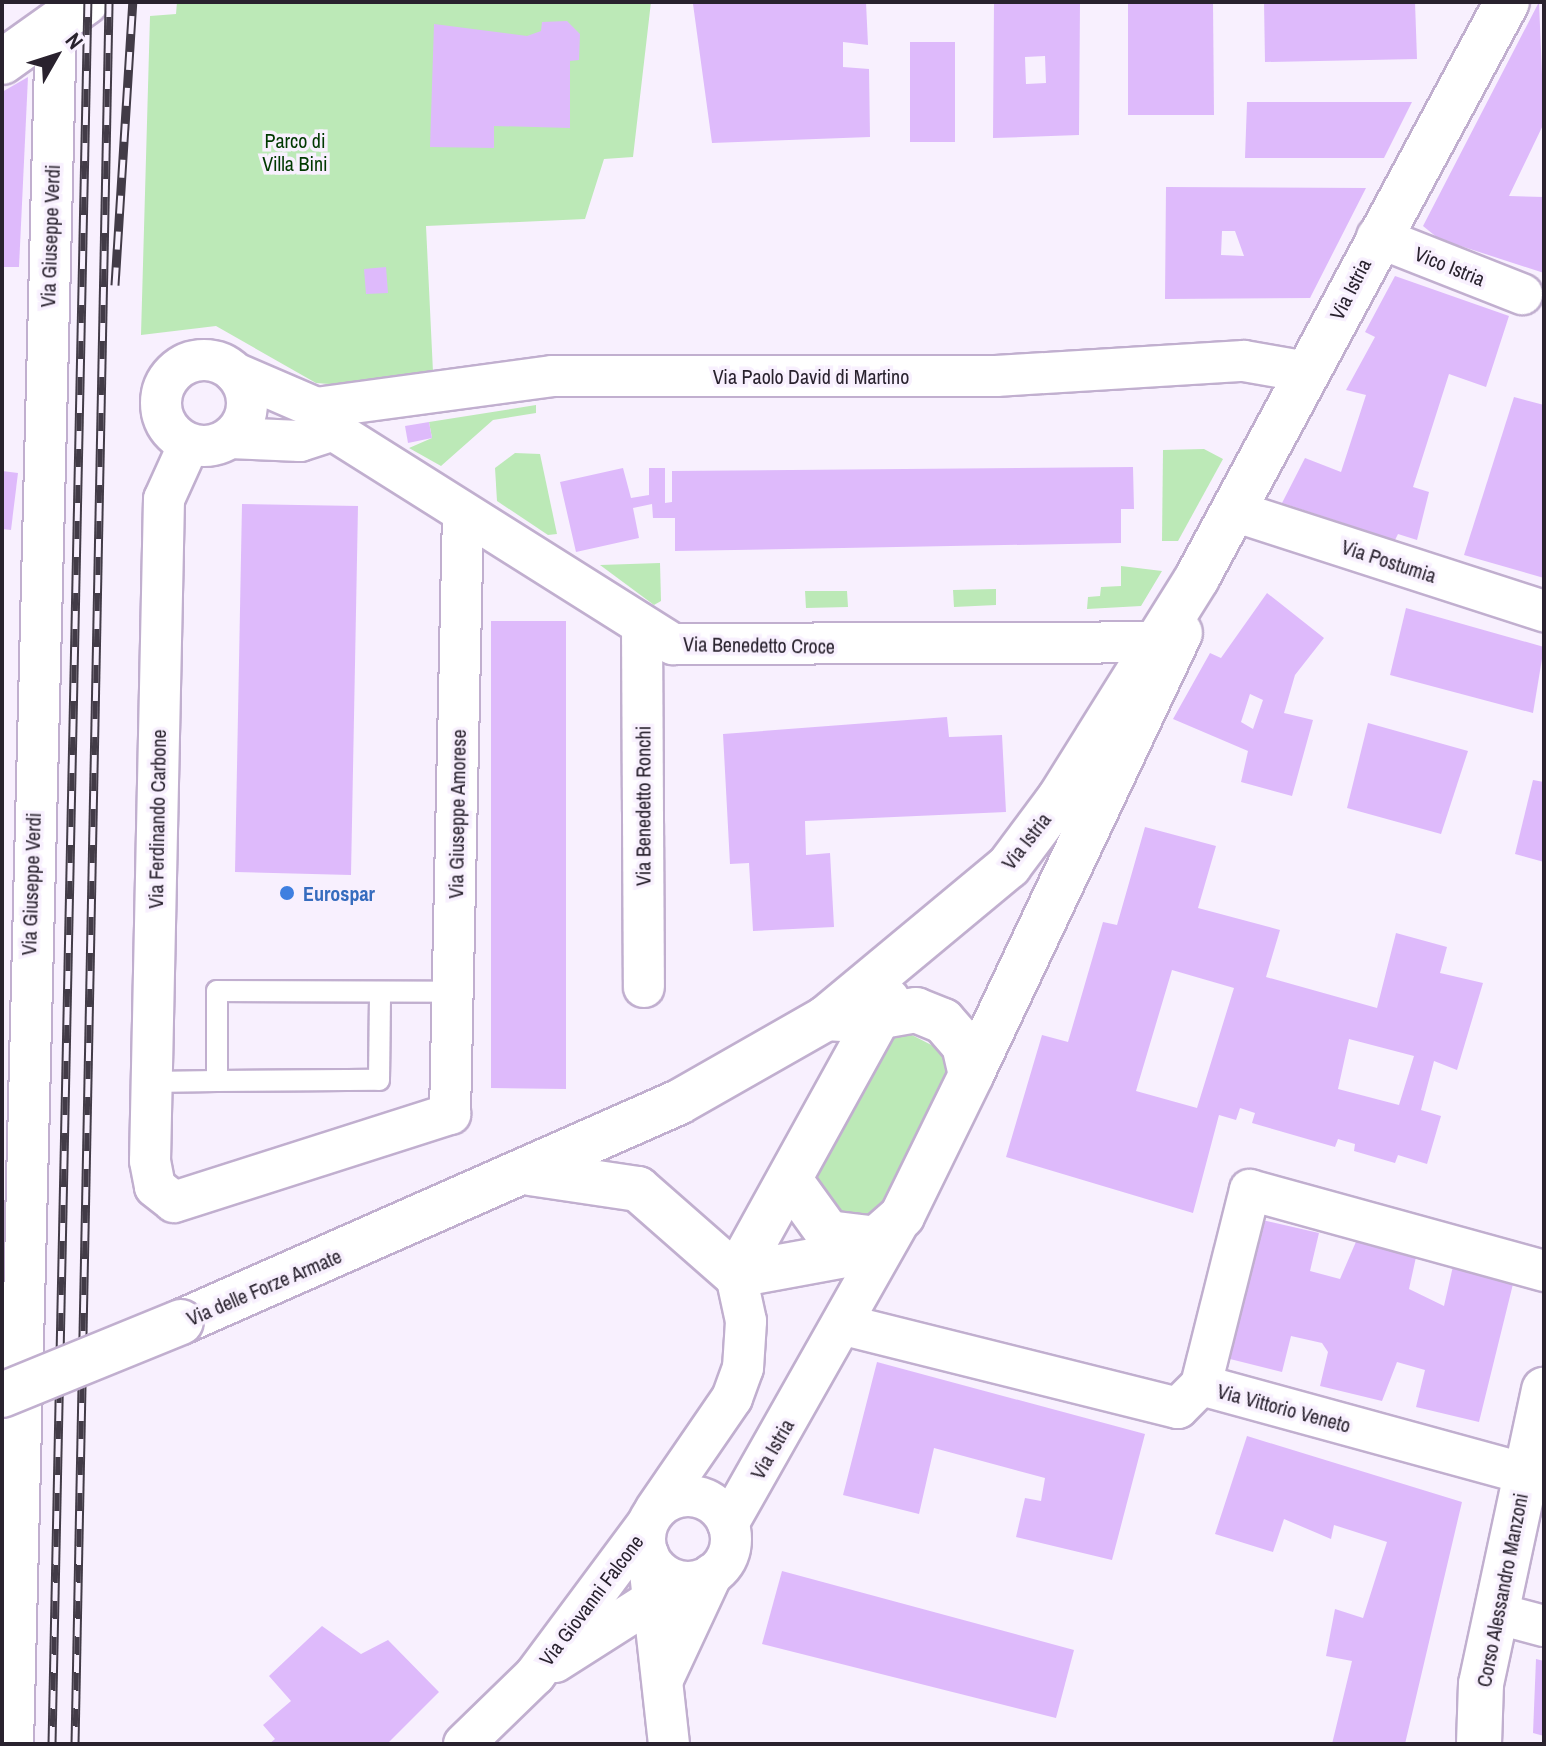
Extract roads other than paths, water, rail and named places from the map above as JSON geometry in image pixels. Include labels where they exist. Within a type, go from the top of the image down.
[{"type":"main road","name":"Via Istria","points":[[826,1018],[907,955],[1009,866],[1059,799],[1151,642],[1197,578],[1377,237],[1507,2]]},
{"type":"main road","points":[[2,62],[71,13]]},
{"type":"main road","name":"Via Istria","points":[[889,1228],[971,1075],[1171,663],[1197,578]]},
{"type":"main road","points":[[736,1275],[792,1183],[879,1018],[907,955]]},
{"type":"main road","points":[[826,1018],[879,1018],[916,1010],[943,1021],[964,1045],[971,1075]]},
{"type":"main road","name":"Via delle Forze Armate","points":[[2,1395],[181,1322],[679,1102],[826,1018]]},
{"type":"main road","points":[[524,1172],[638,1189],[736,1275],[824,1263],[889,1228]]},
{"type":"main road","points":[[792,1183],[828,1233],[889,1228]]},
{"type":"main road","name":"Corso Alessandro Manzoni","points":[[1479,1744],[1495,1613],[1534,1477],[1544,1390]]},
{"type":"street","name":"Via Giuseppe Verdi","points":[[13,1744],[10,1334],[71,13]]},
{"type":"street","name":"Vico Istria","points":[[1377,237],[1522,294]]},
{"type":"street","points":[[196,360],[235,373],[246,413],[230,438],[189,444],[166,425],[164,385],[196,360]]},
{"type":"street","name":"Via Paolo David di Martino","points":[[230,438],[300,441],[324,419],[552,376],[996,376],[1244,361],[1307,372]]},
{"type":"street","name":"Via Benedetto Croce","points":[[235,373],[324,419],[463,514],[642,626],[694,648],[1151,642]]},
{"type":"street","name":"Via Ferdinando Carbone","points":[[163,1196],[150,1161],[164,499],[189,444]]},
{"type":"street","name":"Via Postumia","points":[[1234,511],[1544,611]]},
{"type":"street","name":"Via Giuseppe Amorese","points":[[163,1196],[186,1202],[450,1114],[463,514]]},
{"type":"street","name":"Via Benedetto Ronchi","points":[[642,626],[644,987]]},
{"type":"street","points":[[1201,1385],[1250,1190],[1544,1271]]},
{"type":"street","name":"Via Istria","points":[[728,1524],[845,1325],[889,1228]]},
{"type":"street","points":[[650,1529],[732,1398],[743,1368],[746,1321],[736,1275]]},
{"type":"street","name":"Via Vittorio Veneto","points":[[845,1325],[1178,1408],[1201,1385],[1534,1477]]},
{"type":"street","points":[[650,1529],[696,1496],[728,1524],[729,1551],[683,1585],[664,1677],[669,1744]]},
{"type":"street","points":[[650,1529],[683,1585],[664,1677]]},
{"type":"street","name":"Via Giovanni Falcone","points":[[464,1744],[535,1675],[650,1529]]},
{"type":"street","name":"Via Giovanni Falcone","points":[[535,1675],[683,1585]]},
{"type":"street","points":[[1495,1613],[1544,1626]]},
{"type":"lane","points":[[217,1081],[217,991],[453,992]]},
{"type":"lane","points":[[152,1082],[379,1080],[380,992]]},
{"type":"railway","points":[[52,1744],[88,2]]},
{"type":"railway","points":[[75,1744],[109,2]]},
{"type":"railway","points":[[115,285],[133,2]]},
{"type":"place","name":"Eurospar","points":[[287,893]]},
{"type":"park label","name":"Parco di Villa Bini","points":[[295,152]]}]
